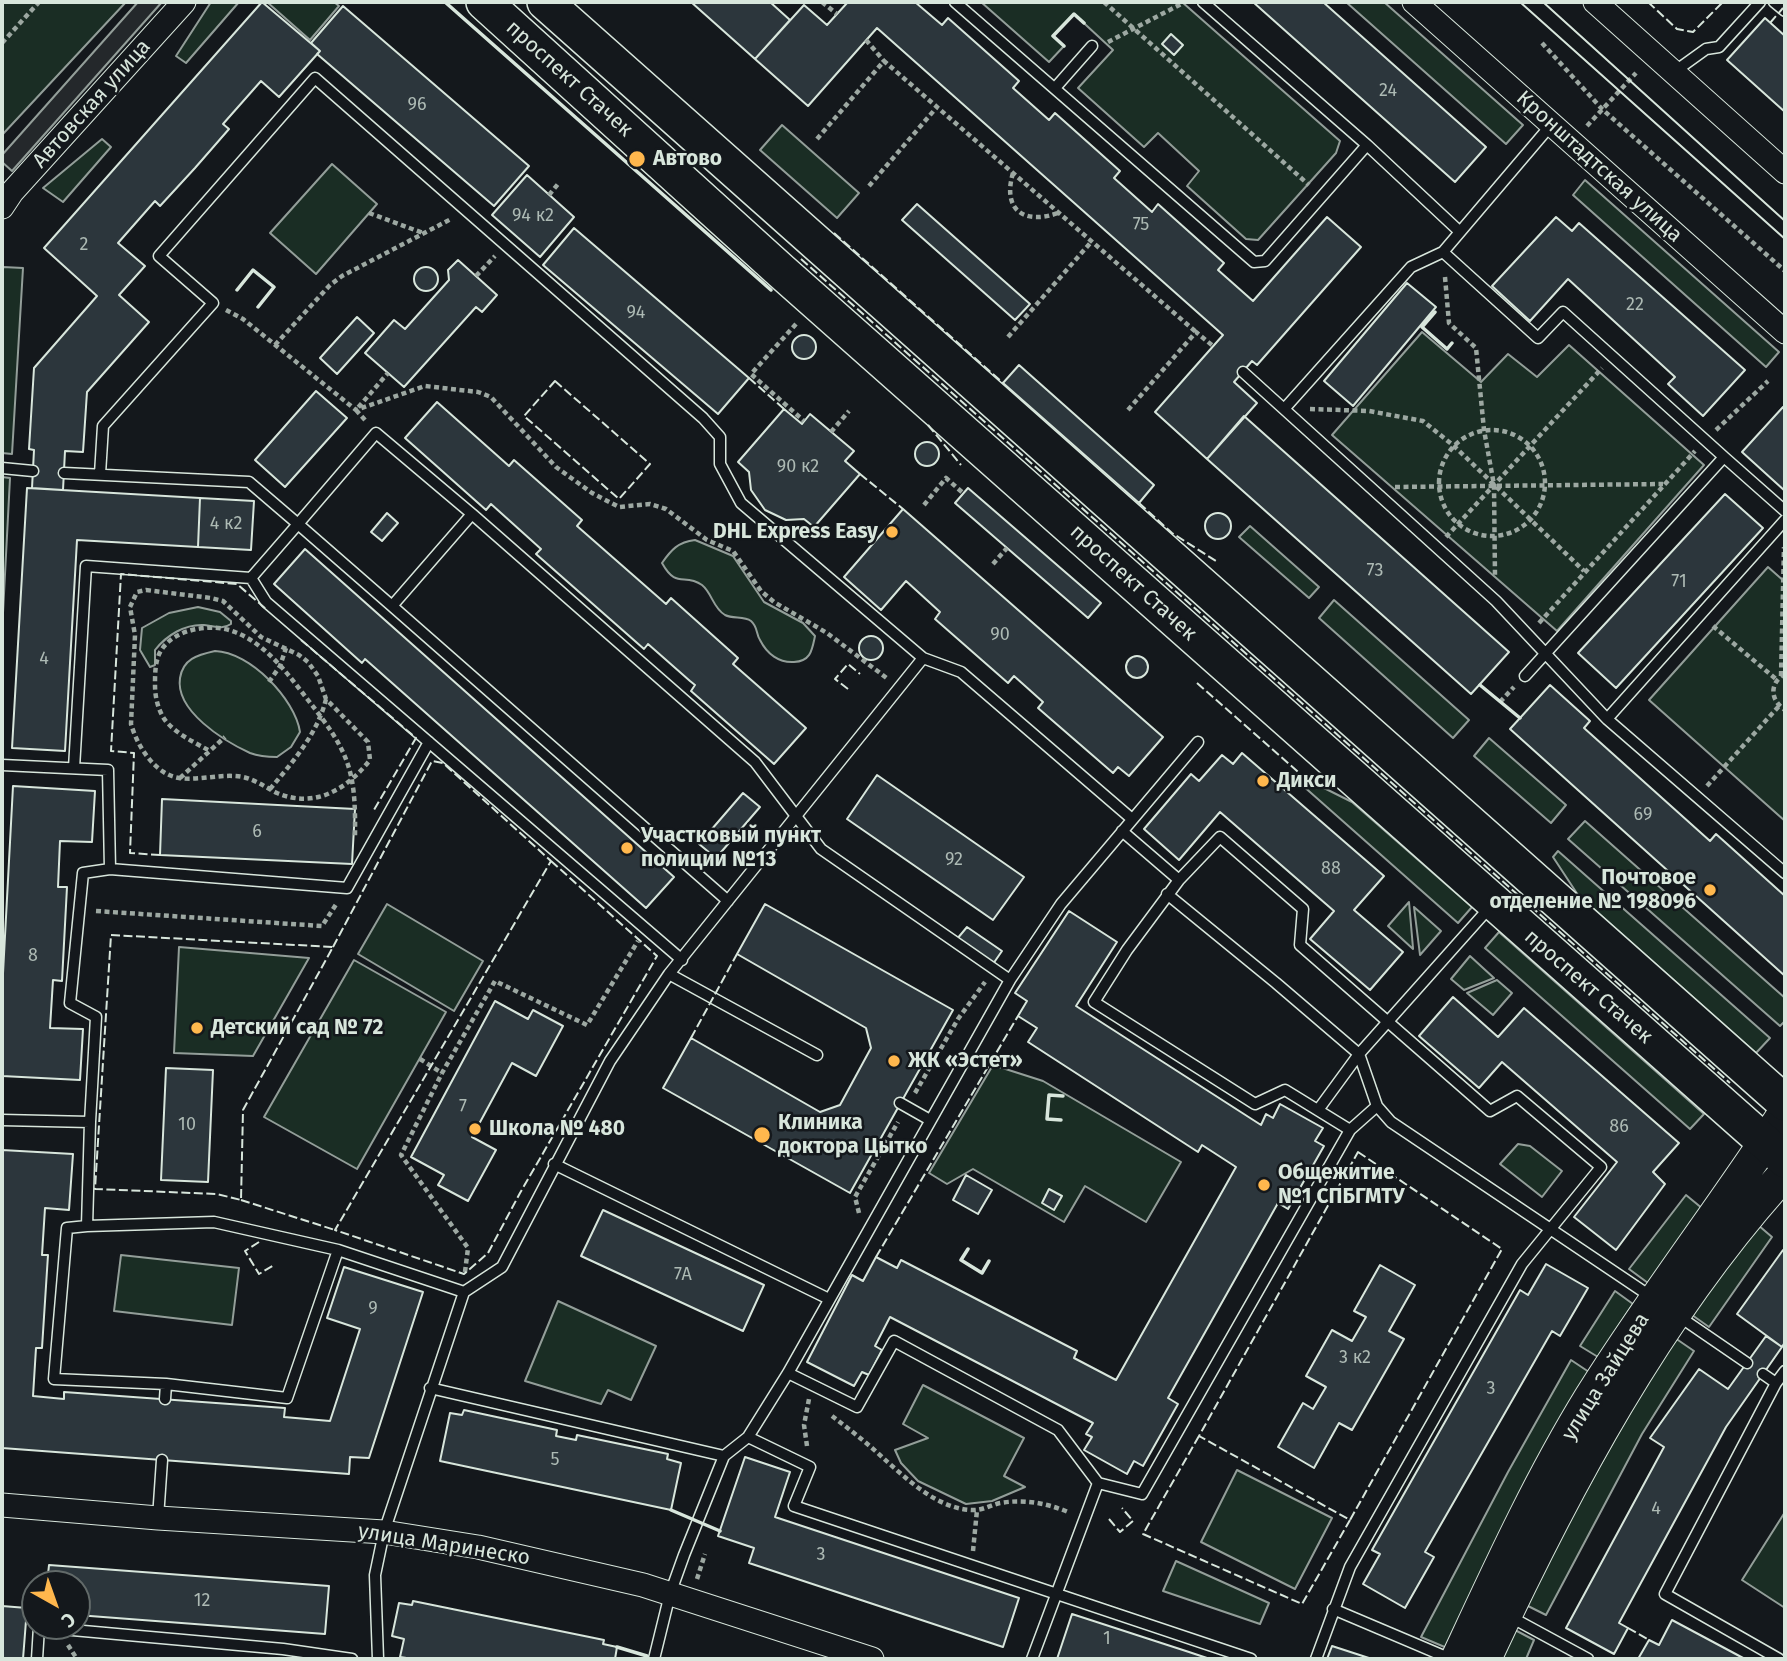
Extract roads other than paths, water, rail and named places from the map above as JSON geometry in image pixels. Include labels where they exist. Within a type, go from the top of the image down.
[{"type":"main road","name":"проспект Стачек","points":[[484,2],[781,271],[1775,1152]]},
{"type":"main road","name":"проспект Стачек","points":[[545,2],[1785,1103]]},
{"type":"street","name":"Автовская улица","points":[[2,207],[12,192],[184,2]]},
{"type":"street","name":"Кронштадтская улица","points":[[1414,2],[1785,332]]},
{"type":"street","points":[[1595,2],[1785,172]]},
{"type":"street","name":"улица Зайцева","points":[[1457,1659],[1495,1609],[1561,1504],[1612,1413],[1665,1306],[1736,1188],[1775,1152],[1785,1112]]},
{"type":"street","name":"улица Зайцева","points":[[1665,1306],[1785,1173]]},
{"type":"street","name":"улица Маринеско","points":[[2,1505],[384,1532],[541,1560],[670,1594],[872,1659]]},
{"type":"street","name":"улица Зайцева","points":[[1485,1659],[1495,1609]]},
{"type":"lane","points":[[955,2],[1254,262],[1265,261],[1367,145]]},
{"type":"lane","points":[[1203,2],[1367,145],[1459,231]]},
{"type":"lane","points":[[1674,72],[1706,50],[1718,47],[1759,2]]},
{"type":"lane","points":[[1774,2],[1785,11]]},
{"type":"lane","points":[[1055,88],[1092,46]]},
{"type":"lane","points":[[100,474],[103,426],[213,303],[159,256],[315,78],[703,418],[720,437],[720,464],[741,503],[923,658],[961,672],[1132,819]]},
{"type":"lane","points":[[1285,408],[1411,267],[1443,252],[1551,125]]},
{"type":"lane","points":[[1443,252],[1538,338],[1563,312],[1724,457],[1785,517],[1607,719]]},
{"type":"lane","points":[[1243,372],[1529,634],[1607,719],[1785,873]]},
{"type":"lane","points":[[251,579],[376,433],[755,762],[821,849],[1010,979]]},
{"type":"lane","points":[[1525,676],[1724,457]]},
{"type":"lane","points":[[2,468],[33,471]]},
{"type":"lane","points":[[64,473],[249,482],[728,901]]},
{"type":"lane","points":[[393,606],[472,514]]},
{"type":"lane","points":[[74,768],[86,566],[251,579]]},
{"type":"lane","points":[[251,579],[266,602],[682,960]]},
{"type":"lane","points":[[378,1659],[375,1575],[384,1532],[464,1292],[502,1267],[610,1061],[669,974],[923,658]]},
{"type":"lane","points":[[87,1226],[96,1017],[70,1003],[83,873],[110,869],[347,888],[429,742]]},
{"type":"lane","points":[[654,1659],[670,1594],[724,1456],[748,1437],[788,1373],[1010,979],[1061,904],[1198,742]]},
{"type":"lane","points":[[2,765],[108,770],[110,869]]},
{"type":"lane","points":[[1122,831],[1179,880]]},
{"type":"lane","points":[[1316,1659],[1350,1566],[1505,1293],[1522,1264],[1601,1167],[1517,1096],[1490,1111],[1386,1022],[1300,945],[1303,909],[1220,837],[1167,894],[1126,950],[1094,1002],[1255,1104],[1285,1090],[1350,1130]]},
{"type":"lane","points":[[1167,894],[1359,1054],[1377,1106],[1391,1122],[1747,1363]]},
{"type":"lane","points":[[1318,1111],[1359,1054],[1493,903]]},
{"type":"lane","points":[[669,974],[817,1055]]},
{"type":"lane","points":[[904,1105],[930,1120]]},
{"type":"lane","points":[[788,1373],[857,1407],[894,1341],[1058,1430],[1098,1483],[1142,1494],[1350,1130],[1377,1106]]},
{"type":"lane","points":[[2,1120],[90,1122]]},
{"type":"lane","points":[[554,1164],[829,1299]]},
{"type":"lane","points":[[338,1250],[286,1398],[166,1384],[54,1379],[67,1228],[215,1222],[338,1250],[464,1292]]},
{"type":"lane","points":[[1779,1659],[1665,1594],[1785,1371]]},
{"type":"lane","points":[[1763,1374],[1776,1384]]},
{"type":"lane","points":[[166,1384],[166,1399]]},
{"type":"lane","points":[[430,1388],[724,1456]]},
{"type":"lane","points":[[748,1437],[810,1467],[794,1506],[1251,1659]]},
{"type":"lane","points":[[158,1518],[162,1460]]},
{"type":"lane","points":[[1031,1659],[1058,1594],[1098,1483]]},
{"type":"lane","points":[[1334,1609],[1451,1659]]},
{"type":"lane","points":[[1495,1609],[1588,1659]]},
{"type":"lane","points":[[37,1659],[39,1627],[282,1654],[352,1659]]},
{"type":"tram line","points":[[1520,2],[1785,239]]},
{"type":"tram line","points":[[1543,2],[1785,221]]},
{"type":"place","name":"Автово","points":[[637,159]]},
{"type":"place","name":"DHL Express Easy","points":[[892,532]]},
{"type":"place","name":"Дикси","points":[[1263,781]]},
{"type":"place","name":"Участковый пункт полиции №13","points":[[627,848]]},
{"type":"place","name":"Почтовое отделение № 198096","points":[[1710,890]]},
{"type":"place","name":"Детский сад № 72","points":[[197,1028]]},
{"type":"place","name":"ЖК «Эстет»","points":[[894,1061]]},
{"type":"place","name":"Школа № 480","points":[[475,1129]]},
{"type":"place","name":"Клиника доктора Цытко","points":[[762,1135]]},
{"type":"place","name":"Общежитие №1 СПБГМТУ","points":[[1264,1185]]}]
